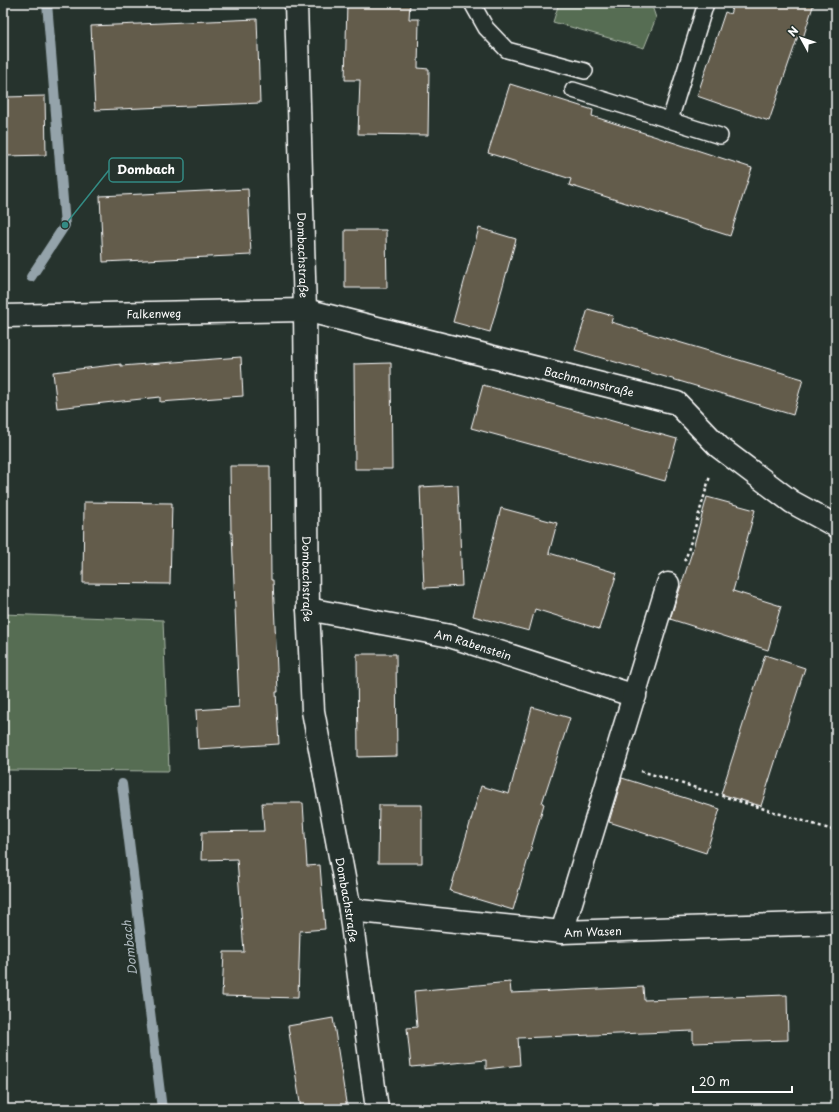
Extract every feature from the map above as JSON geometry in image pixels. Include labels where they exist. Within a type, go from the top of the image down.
[{"type":"street","name":"Dombachstraße","points":[[296,3],[305,310],[308,609],[314,711],[350,910],[377,1109]]},
{"type":"street","name":"Falkenweg","points":[[3,316],[305,310]]},
{"type":"street","name":"Bachmannstraße","points":[[305,310],[677,403],[719,447],[792,502],[836,526]]},
{"type":"street","points":[[562,932],[668,584]]},
{"type":"street","name":"Am Rabenstein","points":[[308,609],[450,636],[635,696]]},
{"type":"street","name":"Am Wasen","points":[[350,910],[562,932],[836,923]]},
{"type":"lane","points":[[473,3],[486,28],[507,50],[585,71]]},
{"type":"lane","points":[[670,120],[706,3]]},
{"type":"lane","points":[[573,90],[720,136]]},
{"type":"path","points":[[3,118],[6,3]]},
{"type":"path","points":[[668,584],[686,558],[719,447]]},
{"type":"path","points":[[614,763],[836,831]]},
{"type":"green space","points":[[559,3],[651,3],[656,18],[644,48],[553,22]]},
{"type":"green space","points":[[3,614],[163,620],[169,771],[3,770]]},
{"type":"building","points":[[347,3],[410,3],[409,19],[419,19],[418,68],[429,69],[428,135],[358,134],[360,80],[345,80]]},
{"type":"building","points":[[734,3],[814,3],[803,38],[798,36],[769,121],[697,96],[725,12],[730,14]]},
{"type":"building","points":[[257,19],[260,103],[95,110],[91,26]]},
{"type":"building","points":[[510,84],[593,110],[592,116],[752,168],[730,236],[569,185],[571,179],[488,153]]},
{"type":"building","points":[[45,96],[46,155],[7,156],[6,97]]},
{"type":"building","points":[[248,189],[251,255],[103,262],[100,196]]},
{"type":"building","points":[[479,228],[516,239],[490,332],[453,322]]},
{"type":"building","points":[[345,230],[386,230],[387,288],[345,288]]},
{"type":"building","points":[[588,309],[613,316],[611,322],[803,379],[793,415],[575,350]]},
{"type":"building","points":[[241,357],[243,396],[160,402],[160,397],[57,408],[53,372],[121,364],[121,366]]},
{"type":"building","points":[[391,363],[392,469],[355,469],[354,364]]},
{"type":"building","points":[[483,385],[677,439],[665,481],[471,428]]},
{"type":"building","points":[[230,466],[270,466],[271,580],[273,580],[279,744],[198,749],[196,710],[239,707],[231,533]]},
{"type":"building","points":[[458,485],[462,586],[424,588],[420,487]]},
{"type":"building","points":[[707,497],[755,510],[733,591],[781,606],[768,650],[670,619],[692,552]]},
{"type":"building","points":[[84,502],[172,503],[170,584],[83,583]]},
{"type":"building","points":[[501,508],[557,523],[549,553],[617,573],[599,629],[535,609],[529,631],[473,616]]},
{"type":"building","points":[[357,654],[396,654],[397,756],[358,757]]},
{"type":"building","points":[[765,655],[805,668],[761,806],[721,794]]},
{"type":"building","points":[[532,707],[570,718],[542,803],[544,804],[513,910],[450,891],[481,786],[509,794]]},
{"type":"building","points":[[622,778],[720,809],[706,853],[609,822]]},
{"type":"building","points":[[262,803],[303,803],[307,866],[320,865],[325,929],[300,931],[298,998],[222,996],[224,952],[244,952],[237,859],[201,860],[202,832],[264,831]]},
{"type":"building","points":[[379,805],[422,805],[422,863],[378,863]]},
{"type":"building","points":[[510,982],[511,993],[643,987],[644,1000],[787,995],[788,1040],[693,1043],[693,1031],[518,1038],[520,1065],[486,1069],[486,1060],[411,1067],[407,1028],[417,1027],[414,991]]},
{"type":"building","points":[[333,1018],[347,1109],[301,1109],[288,1026]]},
{"type":"waterway","name":"Dombach","points":[[31,277],[65,225],[47,3]]},
{"type":"waterway","name":"Dombach","points":[[122,784],[162,1109]]},
{"type":"place","name":"Dombach","points":[[65,225]]}]
